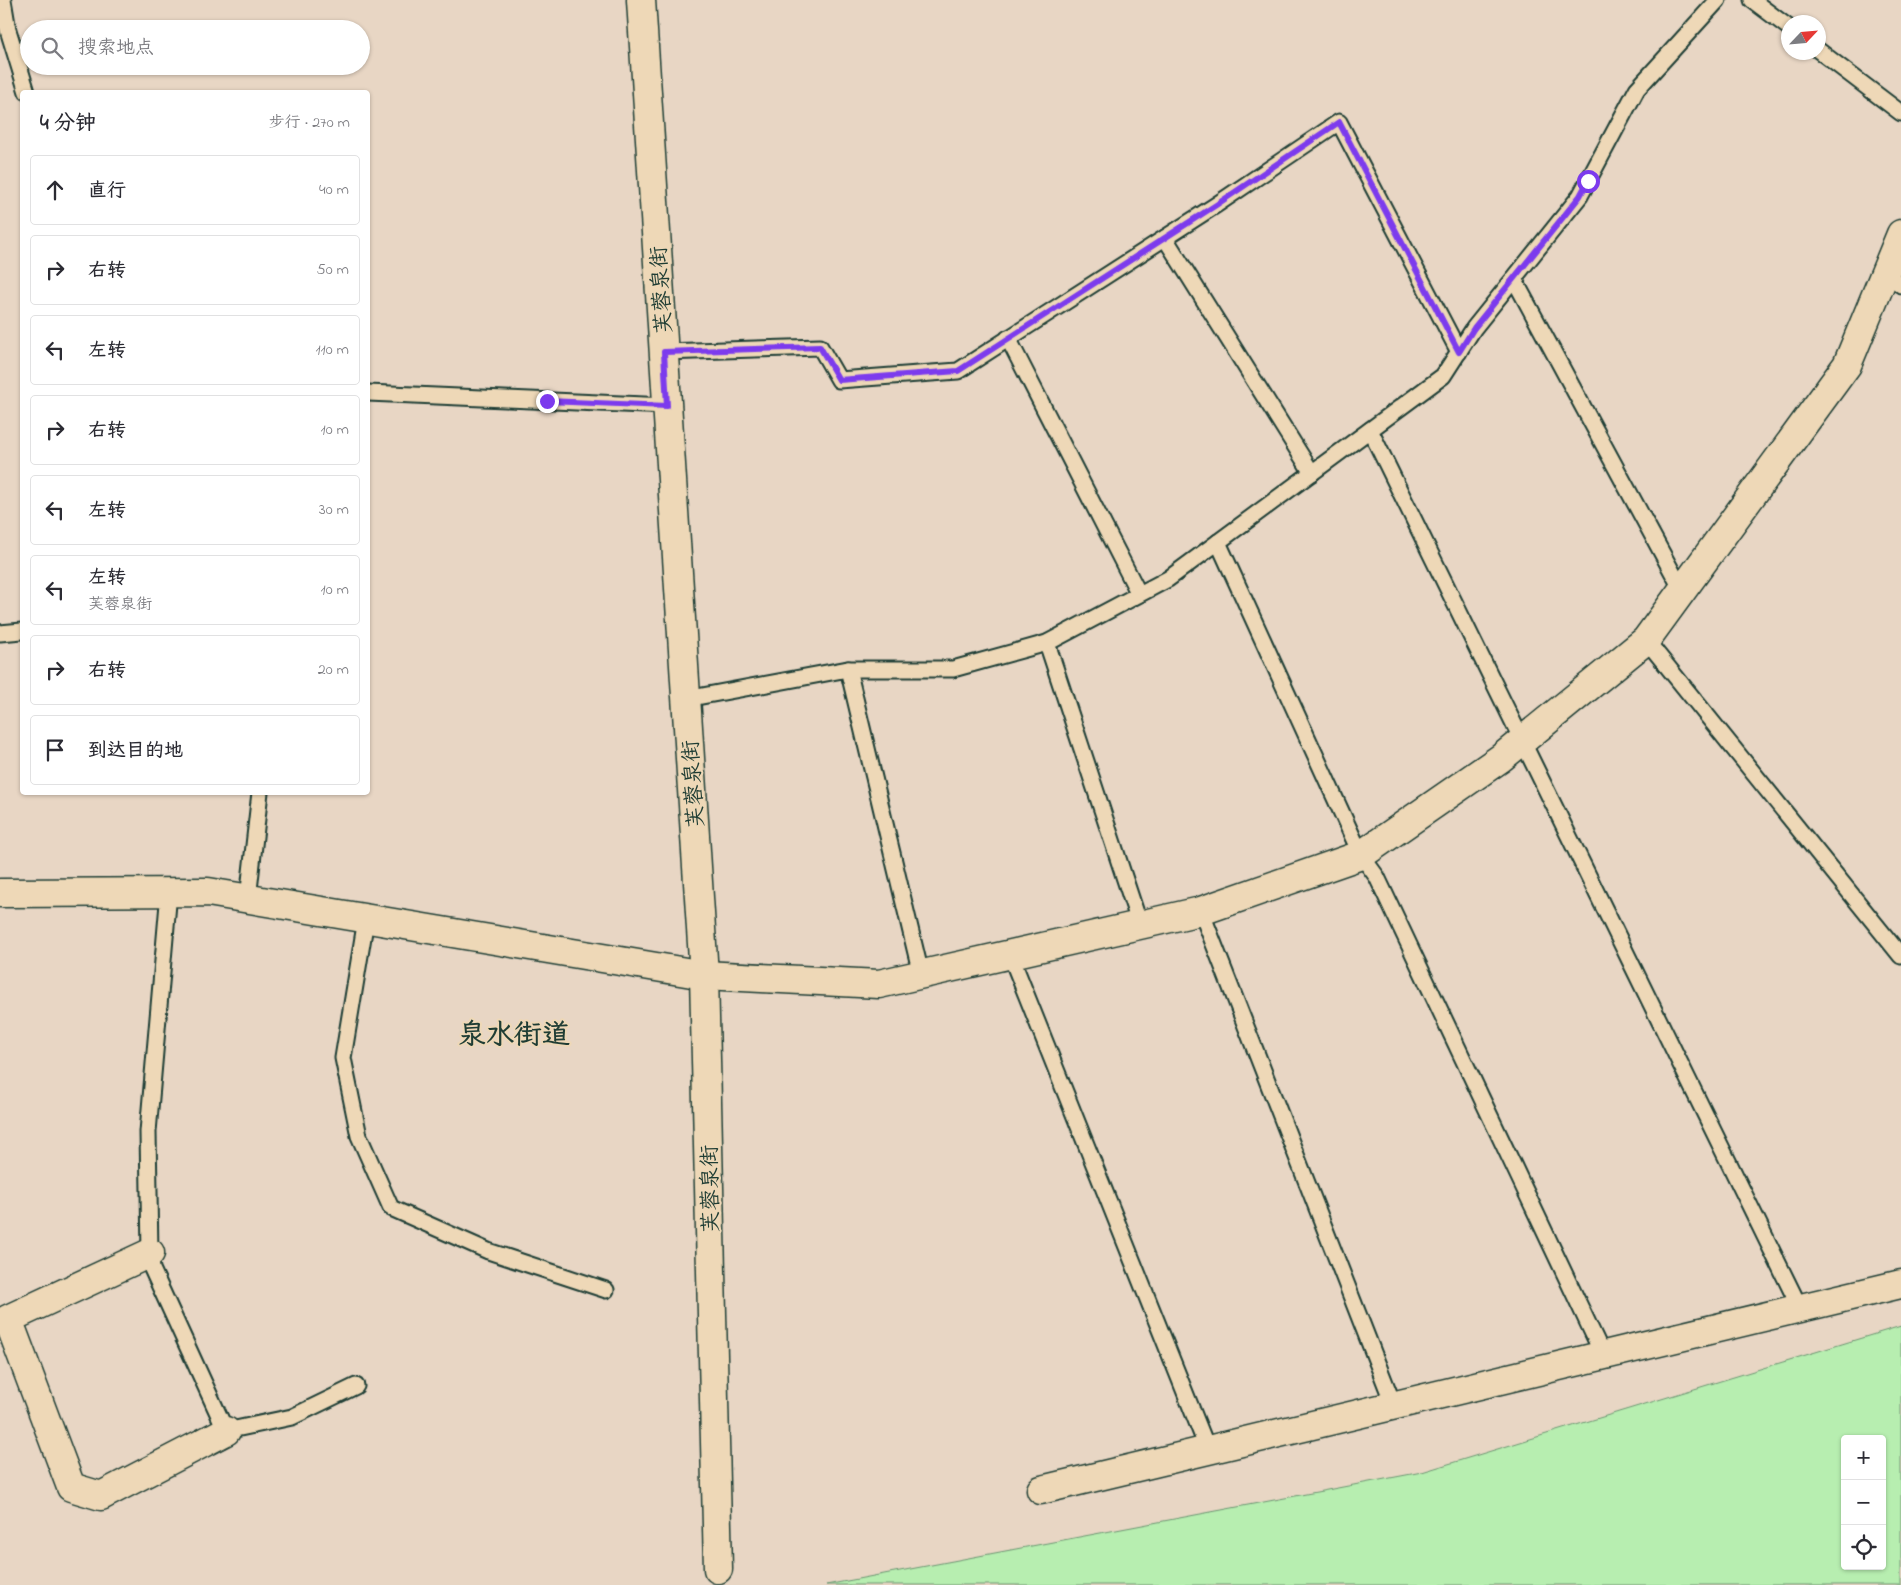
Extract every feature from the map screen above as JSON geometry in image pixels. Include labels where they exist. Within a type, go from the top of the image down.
[{"type":"street","name":"芙蓉泉街","points":[[641,0],[704,976],[718,1569]]},
{"type":"street","points":[[0,893],[208,892],[704,976],[879,984],[1201,911],[1361,855],[1501,758],[1646,640],[1683,592],[1847,365],[1893,278],[1901,234]]},
{"type":"street","points":[[150,1253],[8,1320],[71,1487],[101,1496],[226,1431]]},
{"type":"street","points":[[1041,1490],[1901,1284]]},
{"type":"lane","points":[[3,0],[8,30],[20,69]]},
{"type":"lane","points":[[686,700],[848,668],[952,669],[1047,643],[1168,579],[1443,376],[1474,328],[1580,196],[1637,89],[1718,0]]},
{"type":"lane","points":[[1752,0],[1781,22]]},
{"type":"lane","points":[[1826,56],[1901,113]]},
{"type":"lane","points":[[22,75],[26,90]]},
{"type":"lane","points":[[664,352],[820,347],[839,380],[958,371],[1165,238],[1339,122],[1459,352]]},
{"type":"lane","points":[[1165,238],[1312,473]]},
{"type":"lane","points":[[1514,279],[1683,592]]},
{"type":"lane","points":[[1008,338],[1139,594]]},
{"type":"lane","points":[[370,394],[667,406]]},
{"type":"lane","points":[[1370,430],[1800,1308]]},
{"type":"lane","points":[[1218,542],[1361,855],[1377,877],[1603,1355]]},
{"type":"lane","points":[[0,633],[20,631]]},
{"type":"lane","points":[[1646,640],[1901,956]]},
{"type":"lane","points":[[1047,643],[1140,925]]},
{"type":"lane","points":[[848,668],[921,974]]},
{"type":"lane","points":[[248,899],[260,795]]},
{"type":"lane","points":[[169,892],[148,1132],[150,1253],[152,1269],[226,1431],[292,1417],[356,1386]]},
{"type":"lane","points":[[1201,911],[1394,1406]]},
{"type":"lane","points":[[366,919],[343,1058],[359,1136],[392,1208],[488,1251],[606,1290]]},
{"type":"lane","points":[[1891,943],[1901,931]]},
{"type":"lane","points":[[1010,954],[1208,1450]]},
{"type":"green space","points":[[1901,1326],[1901,1585],[826,1585],[1422,1472]]},
{"type":"district","name":"泉水街道","points":[[514,1033]]},
{"type":"route","points":[[547,401],[667,406],[664,352],[820,347],[839,380],[958,371],[1216,205],[1339,122],[1459,352],[1474,328],[1580,196],[1588,181]]}]
